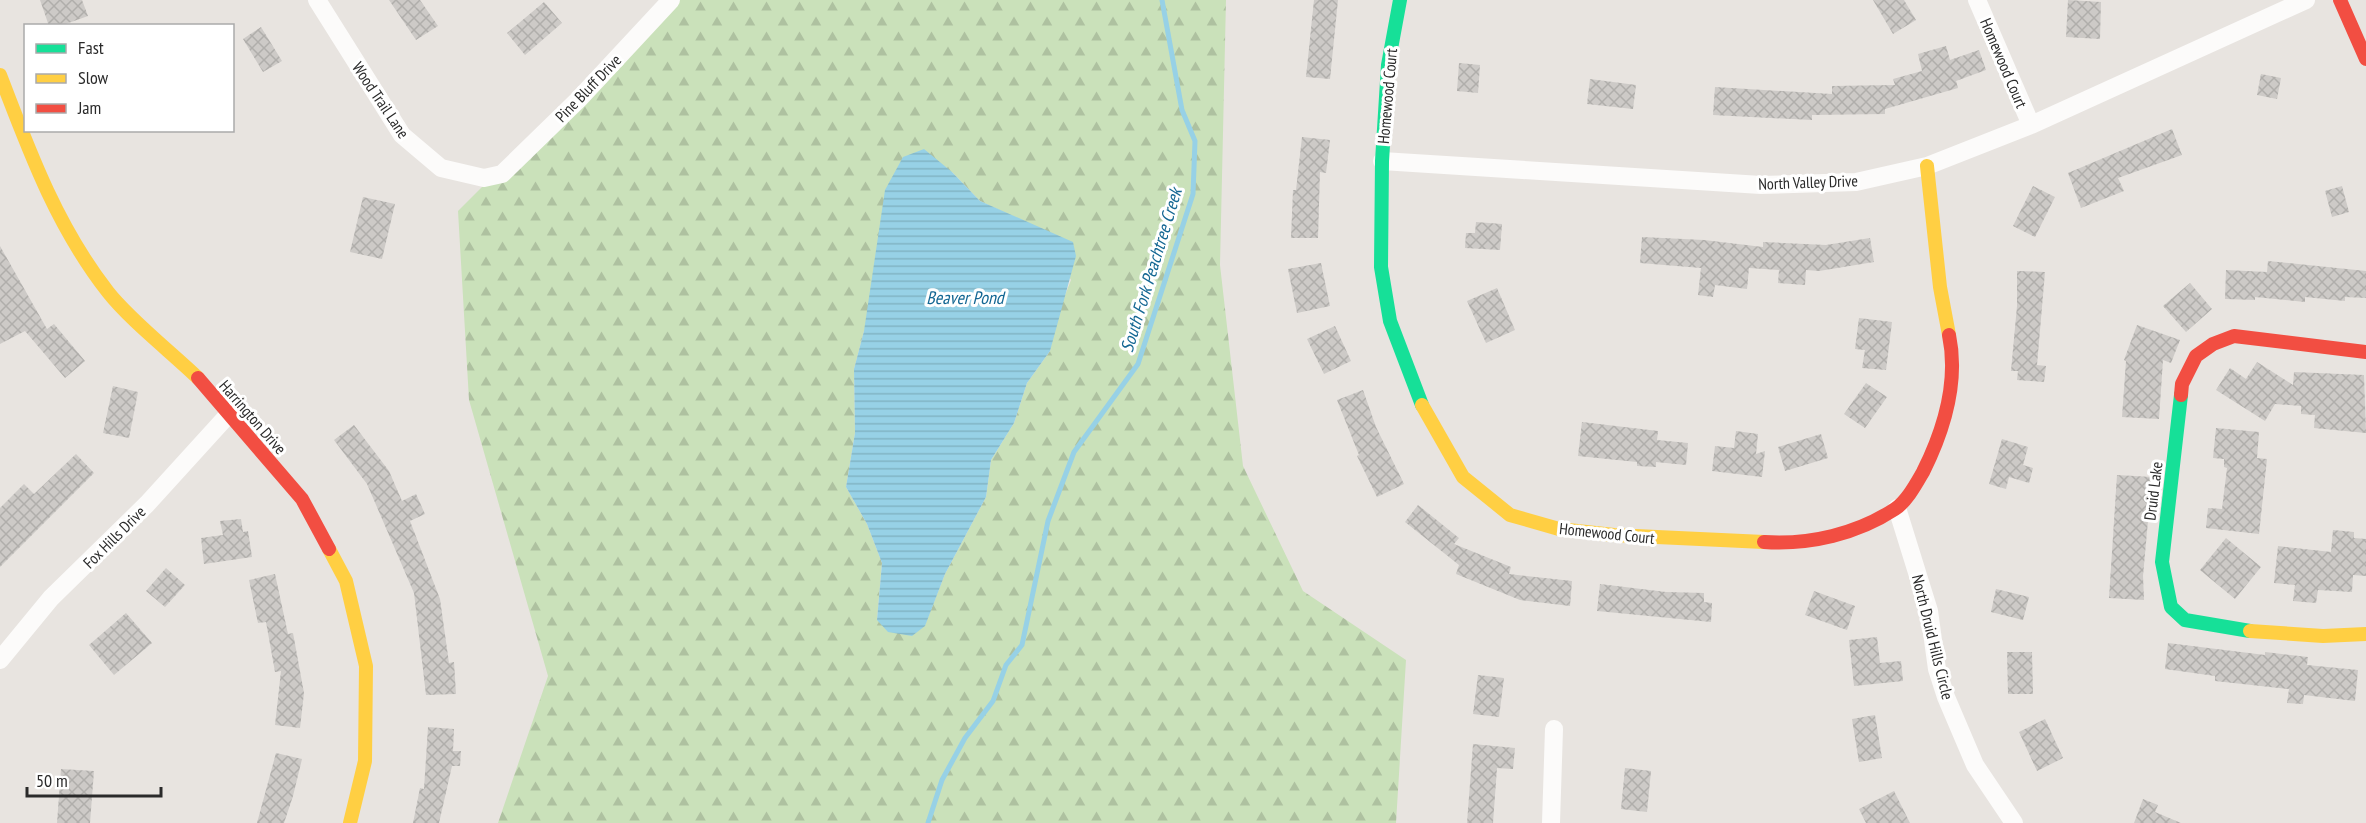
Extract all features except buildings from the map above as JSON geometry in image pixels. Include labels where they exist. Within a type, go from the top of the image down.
[{"type":"street","name":"Wood Trail Lane","points":[[317,0],[402,135],[441,168],[484,178],[502,174]]},
{"type":"street","name":"Pine Bluff Drive","points":[[502,174],[579,99],[671,0]]},
{"type":"street","name":"Homewood Court","points":[[1400,0],[1388,64],[1382,161],[1381,267],[1390,321],[1423,409],[1463,477],[1510,515],[1559,529],[1614,535],[1776,543],[1836,537],[1897,508],[1916,485],[1936,446],[1946,418],[1952,373],[1951,344],[1940,287],[1927,166]]},
{"type":"street","name":"Homewood Court","points":[[1977,0],[2031,126]]},
{"type":"street","name":"North Valley Drive","points":[[1382,161],[1761,186],[1856,182],[1927,166],[2031,126],[2306,0]]},
{"type":"street","points":[[2340,0],[2366,59]]},
{"type":"street","name":"Harrington Drive","points":[[0,75],[32,159],[70,239],[109,294],[199,379],[302,499],[346,581],[366,666],[365,761],[350,823]]},
{"type":"street","name":"Druid Lake","points":[[2366,352],[2234,336],[2213,344],[2196,356],[2182,384],[2162,562],[2171,607],[2185,620],[2304,635],[2340,637],[2366,634]]},
{"type":"street","name":"Fox Hills Drive","points":[[0,660],[51,598],[147,504],[228,415]]},
{"type":"street","name":"North Druid Hills Circle","points":[[1897,508],[1929,611],[1937,669],[1946,697],[1975,765],[2014,823]]},
{"type":"street","points":[[1551,823],[1554,729]]},
{"type":"green space","points":[[669,0],[1226,0],[1220,265],[1243,466],[1303,591],[1406,660],[1396,823],[498,823],[548,676],[469,400],[458,211]],"holes":[[[952,172],[980,201],[1042,230],[1071,280],[1058,313],[1050,351],[1027,383],[1014,423],[991,460],[986,497],[945,574],[925,625],[877,620],[882,563],[867,524],[846,487],[855,433],[854,369],[864,331]]]},
{"type":"water","name":"Beaver Pond","points":[[924,149],[952,172],[980,201],[1073,242],[1076,256],[1050,351],[1027,383],[1014,423],[991,460],[986,497],[945,574],[925,626],[912,636],[888,632],[877,620],[882,563],[867,524],[846,487],[855,433],[854,369],[864,331],[885,190],[903,157]]},
{"type":"waterway","name":"South Fork Peachtree Creek","points":[[928,823],[942,780],[965,738],[993,701],[1006,665],[1022,645],[1048,521],[1074,452],[1138,364],[1193,194],[1195,141],[1182,110],[1162,0]]},
{"type":"traffic: fast","points":[[1400,0],[1388,65],[1382,161],[1381,267],[1390,321],[1422,405]]},
{"type":"traffic: fast","points":[[2181,395],[2162,562],[2171,607],[2185,620],[2250,631]]},
{"type":"traffic: slow","points":[[0,75],[46,188],[90,267],[128,314],[198,378]]},
{"type":"traffic: slow","points":[[1927,166],[1940,287],[1949,335]]},
{"type":"traffic: slow","points":[[1422,405],[1463,477],[1510,515],[1559,529],[1614,535],[1764,542]]},
{"type":"traffic: slow","points":[[329,549],[346,581],[366,666],[365,761],[350,823]]},
{"type":"traffic: slow","points":[[2250,631],[2323,636],[2366,634]]},
{"type":"traffic: jam","points":[[2340,0],[2366,59]]},
{"type":"traffic: jam","points":[[1764,542],[1799,542],[1832,536],[1880,518],[1903,502],[1923,472],[1948,406],[1952,371],[1949,335]]},
{"type":"traffic: jam","points":[[2181,395],[2182,384],[2196,356],[2213,344],[2234,336],[2366,352]]},
{"type":"traffic: jam","points":[[198,378],[302,499],[329,549]]}]
